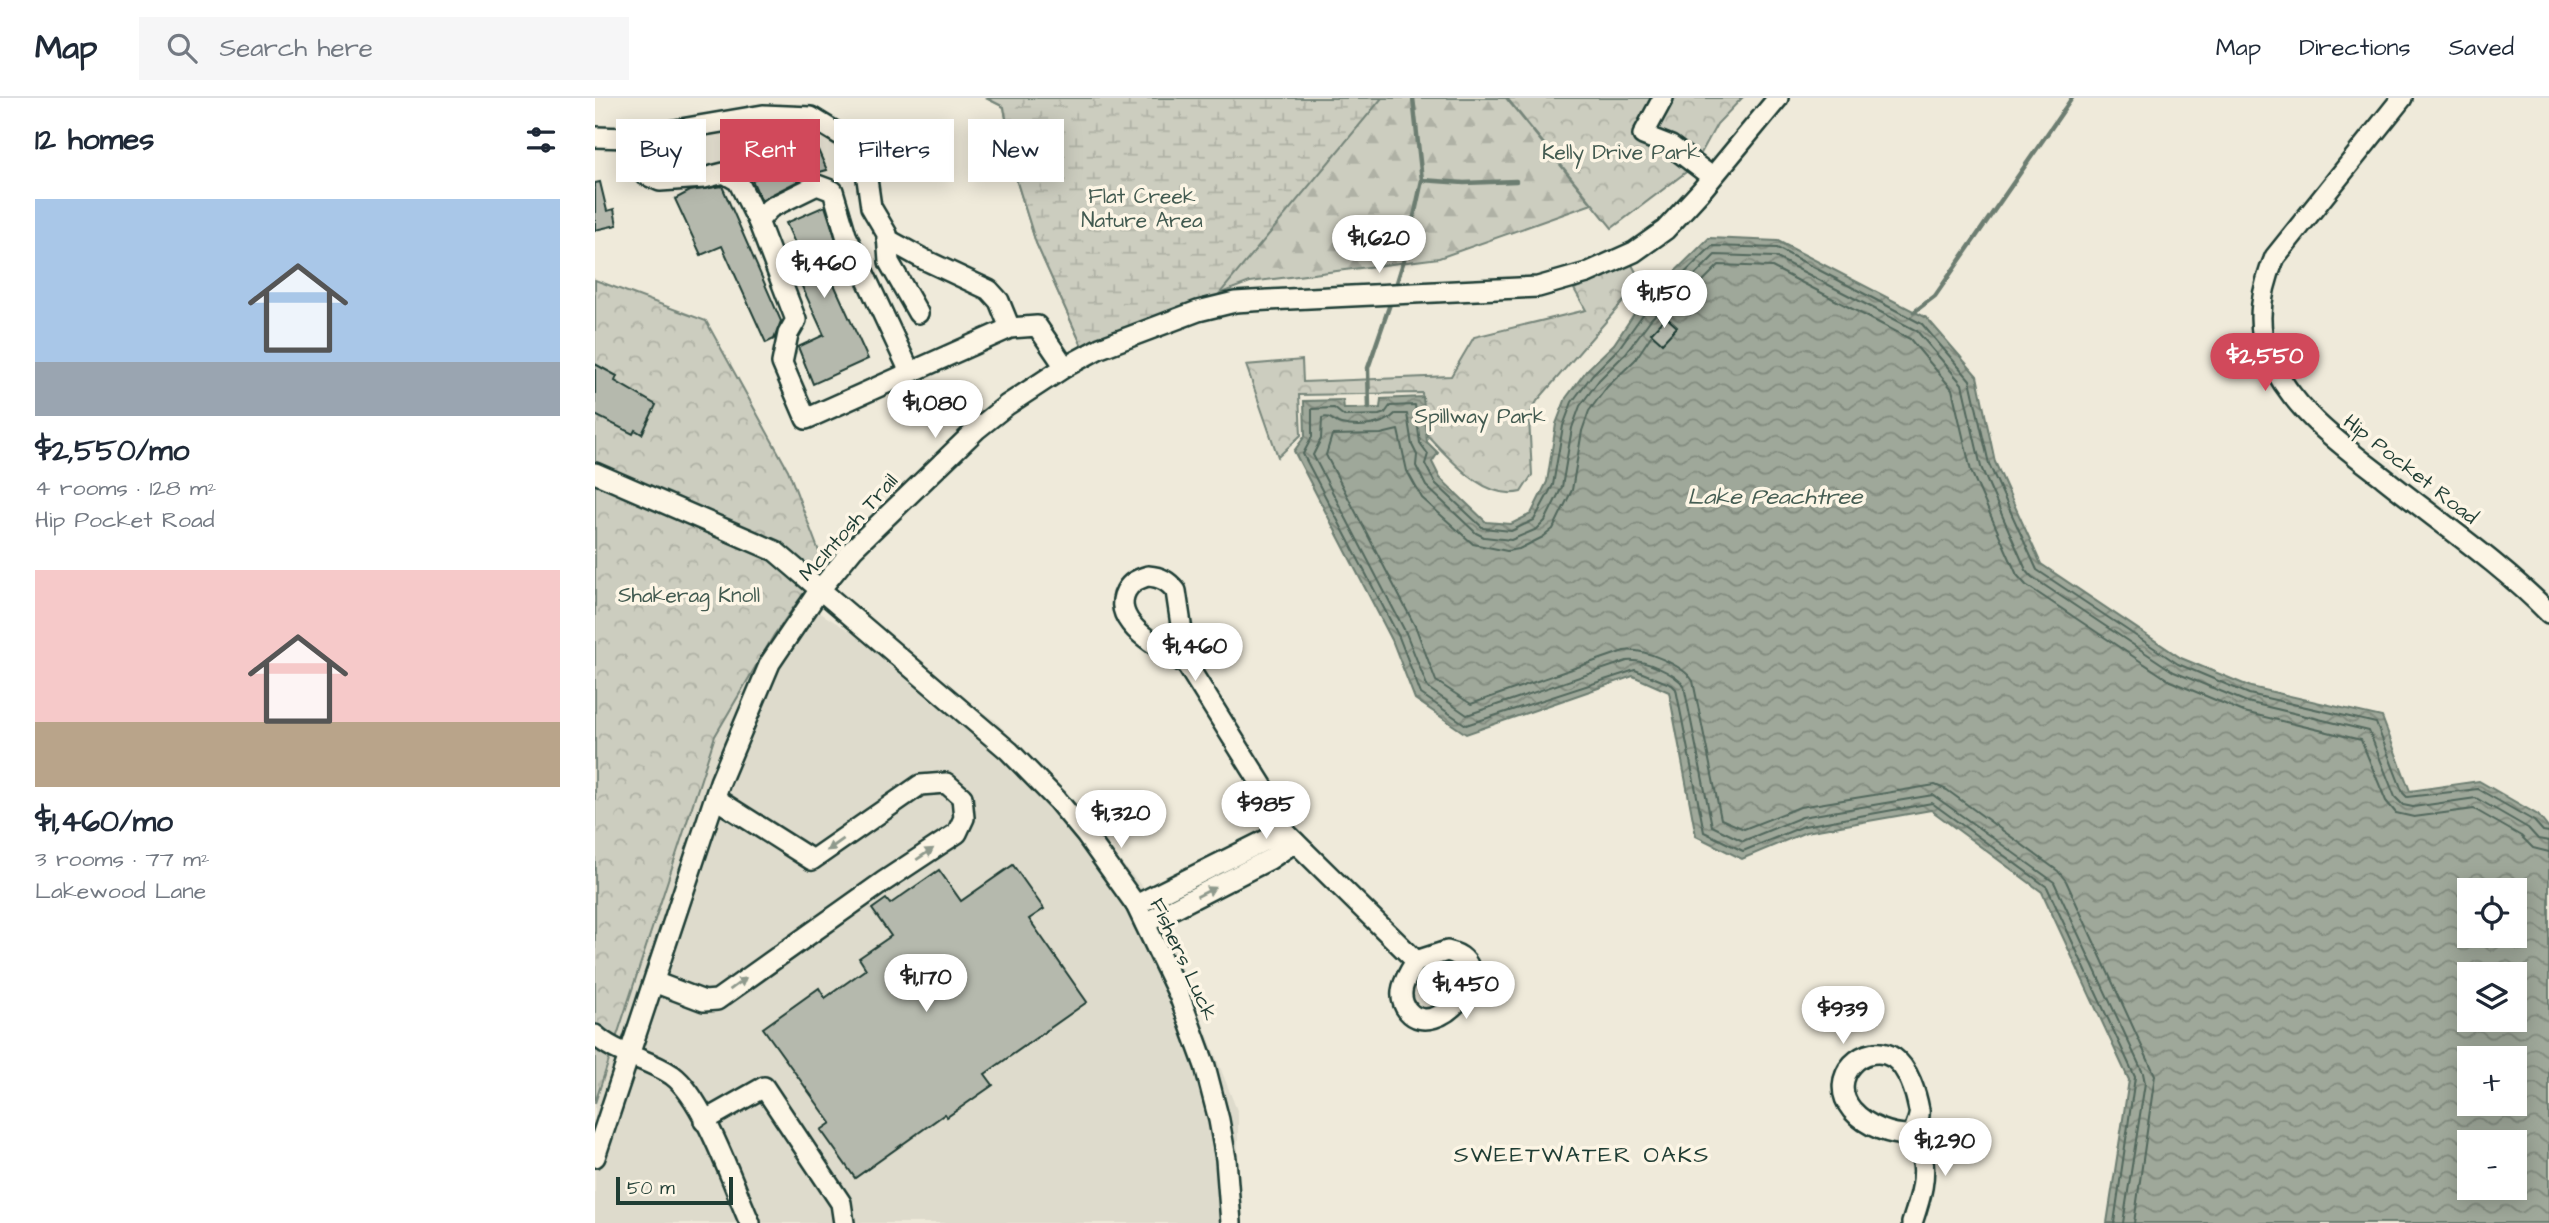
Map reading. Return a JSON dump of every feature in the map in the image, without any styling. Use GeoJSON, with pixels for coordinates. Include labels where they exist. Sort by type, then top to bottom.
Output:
{"type":"FeatureCollection","features":[{"type":"Feature","properties":{"kind":"street"},"geometry":{"type":"LineString","coordinates":[[1663,98],[1643,135],[1671,146],[1712,177]]}},
{"type":"Feature","properties":{"kind":"street","name":"McIntosh Trail"},"geometry":{"type":"LineString","coordinates":[[595,1157],[720,782],[770,663],[821,589],[853,549],[977,429],[1065,368],[1100,348],[1205,309],[1235,302],[1538,287],[1587,274],[1650,242],[1684,209],[1778,98]]}},
{"type":"Feature","properties":{"kind":"street","name":"Hip Pocket Road"},"geometry":{"type":"LineString","coordinates":[[2402,98],[2275,257],[2266,278],[2261,303],[2267,352],[2281,381],[2304,410],[2358,458],[2509,574],[2549,612]]}},
{"type":"Feature","properties":{"kind":"street"},"geometry":{"type":"LineString","coordinates":[[706,125],[764,115],[811,117],[842,136],[866,172],[871,207],[887,239],[889,262],[918,313]]}},
{"type":"Feature","properties":{"kind":"street"},"geometry":{"type":"LineString","coordinates":[[595,137],[616,138]]}},
{"type":"Feature","properties":{"kind":"street"},"geometry":{"type":"LineString","coordinates":[[706,176],[724,173],[738,181],[758,221],[794,309],[796,320],[788,334],[782,363],[806,419],[1010,328],[1037,326],[1065,368]]}},
{"type":"Feature","properties":{"kind":"street"},"geometry":{"type":"LineString","coordinates":[[758,221],[770,208],[817,185],[833,191],[846,235],[910,373]]}},
{"type":"Feature","properties":{"kind":"street"},"geometry":{"type":"LineString","coordinates":[[887,239],[989,290],[999,301],[1010,328]]}},
{"type":"Feature","properties":{"kind":"street","name":"Fishers Luck"},"geometry":{"type":"LineString","coordinates":[[595,473],[775,551],[1017,760],[1057,800],[1086,835],[1136,905],[1179,995],[1205,1066],[1226,1159],[1231,1223]]}},
{"type":"Feature","properties":{"kind":"street"},"geometry":{"type":"LineString","coordinates":[[1187,665],[1177,591],[1169,582],[1159,577],[1137,579],[1123,596],[1122,607],[1133,628],[1187,665],[1270,798],[1289,837],[1416,961]]}},
{"type":"Feature","properties":{"kind":"street"},"geometry":{"type":"LineString","coordinates":[[654,982],[703,1001],[717,1000],[957,833],[964,818],[962,797],[946,783],[920,785],[812,860],[716,799]]}},
{"type":"Feature","properties":{"kind":"street"},"geometry":{"type":"LineString","coordinates":[[1136,905],[1289,837]]}},
{"type":"Feature","properties":{"kind":"street"},"geometry":{"type":"LineString","coordinates":[[1145,923],[1270,859],[1289,837]]}},
{"type":"Feature","properties":{"kind":"street"},"geometry":{"type":"LineString","coordinates":[[595,1035],[609,1048],[672,1075],[689,1094],[750,1223]]}},
{"type":"Feature","properties":{"kind":"street"},"geometry":{"type":"LineString","coordinates":[[1912,1223],[1925,1176],[1914,1135],[1920,1113],[1909,1077],[1894,1058],[1883,1054],[1860,1058],[1850,1066],[1844,1076],[1843,1099],[1856,1115],[1875,1127],[1899,1136],[1914,1135]]}},
{"type":"Feature","properties":{"kind":"street"},"geometry":{"type":"LineString","coordinates":[[704,1121],[764,1087],[841,1203],[844,1223]]}},
{"type":"Feature","properties":{"kind":"shaded area"},"geometry":{"type":"Polygon","coordinates":[[[799,600],[995,720],[1155,901],[1238,1113],[1238,1223],[595,1223],[595,1103],[620,1022],[727,701],[799,600]]]}},
{"type":"Feature","properties":{"kind":"green space"},"geometry":{"type":"Polygon","coordinates":[[[986,98],[1506,98],[1592,204],[1439,258],[1250,282],[1082,346],[1036,243],[1017,182],[1064,182],[1064,119],[1006,119],[1004,107],[986,98]]]}},
{"type":"Feature","properties":{"kind":"green space","name":"Flat Creek Nature Area"},"geometry":{"type":"Polygon","coordinates":[[[986,98],[1382,98],[1216,298],[1082,346],[1036,243],[1017,182],[1064,182],[1064,119],[1006,119],[1004,107],[986,98]]]}},
{"type":"Feature","properties":{"kind":"green space","name":"Kelly Drive Park"},"geometry":{"type":"Polygon","coordinates":[[[1507,98],[1742,98],[1717,124],[1694,166],[1612,228],[1507,98]]]}},
{"type":"Feature","properties":{"kind":"green space","name":"Spillway Park"},"geometry":{"type":"Polygon","coordinates":[[[1631,263],[1641,281],[1537,401],[1529,417],[1532,475],[1521,492],[1507,493],[1480,484],[1445,454],[1425,433],[1422,393],[1299,395],[1301,435],[1278,457],[1246,365],[1302,360],[1303,382],[1451,376],[1474,337],[1586,310],[1574,289],[1631,263]]]}},
{"type":"Feature","properties":{"kind":"green space","name":"Shakerag Knoll"},"geometry":{"type":"Polygon","coordinates":[[[595,280],[706,321],[788,470],[826,570],[799,600],[774,635],[715,736],[595,1103],[595,280]]]}},
{"type":"Feature","properties":{"kind":"water","name":"Lake Peachtree"},"geometry":{"type":"Polygon","coordinates":[[[1709,238],[1778,241],[1927,318],[1977,376],[1995,462],[2041,564],[2181,658],[2251,687],[2382,717],[2410,791],[2479,781],[2538,815],[2549,829],[2549,1223],[2107,1223],[2129,1080],[2042,892],[1931,810],[1806,832],[1742,859],[1696,836],[1669,692],[1633,676],[1466,734],[1415,699],[1392,640],[1294,451],[1305,436],[1304,401],[1343,400],[1344,409],[1380,408],[1381,399],[1423,397],[1427,442],[1438,453],[1432,462],[1440,478],[1486,522],[1511,524],[1531,514],[1547,482],[1556,424],[1566,398],[1587,370],[1614,344],[1638,308],[1709,238]]]}},
{"type":"Feature","properties":{"kind":"building"},"geometry":{"type":"Polygon","coordinates":[[[820,154],[827,170],[820,172],[820,154]]]}},
{"type":"Feature","properties":{"kind":"building"},"geometry":{"type":"Polygon","coordinates":[[[600,182],[607,211],[614,209],[617,225],[595,230],[595,183],[600,182]]]}},
{"type":"Feature","properties":{"kind":"building"},"geometry":{"type":"Polygon","coordinates":[[[753,182],[796,182],[761,200],[753,182]]]}},
{"type":"Feature","properties":{"kind":"building"},"geometry":{"type":"Polygon","coordinates":[[[722,186],[781,321],[774,339],[766,343],[722,246],[701,255],[675,199],[690,191],[722,186]]]}},
{"type":"Feature","properties":{"kind":"building"},"geometry":{"type":"Polygon","coordinates":[[[825,206],[840,252],[823,260],[868,359],[813,384],[798,347],[824,335],[795,271],[805,266],[786,223],[825,206]]]}},
{"type":"Feature","properties":{"kind":"building"},"geometry":{"type":"Polygon","coordinates":[[[1666,317],[1677,327],[1662,343],[1651,333],[1666,317]]]}},
{"type":"Feature","properties":{"kind":"building"},"geometry":{"type":"Polygon","coordinates":[[[595,364],[617,376],[615,381],[656,405],[642,434],[635,430],[633,434],[595,415],[595,364]]]}},
{"type":"Feature","properties":{"kind":"building"},"geometry":{"type":"Polygon","coordinates":[[[1013,865],[1044,909],[1029,919],[1087,1002],[985,1074],[993,1085],[947,1117],[945,1114],[855,1178],[821,1130],[831,1123],[763,1028],[819,988],[825,998],[866,969],[859,958],[891,936],[872,909],[886,899],[890,904],[939,870],[961,901],[1013,865]]]}},
{"type":"Feature","properties":{"kind":"waterway"},"geometry":{"type":"LineString","coordinates":[[1395,289],[1422,180],[1413,98]]}},
{"type":"Feature","properties":{"kind":"waterway"},"geometry":{"type":"LineString","coordinates":[[1914,312],[1935,296],[2072,98]]}},
{"type":"Feature","properties":{"kind":"waterway"},"geometry":{"type":"LineString","coordinates":[[1422,180],[1464,183],[1516,181]]}},
{"type":"Feature","properties":{"kind":"waterway"},"geometry":{"type":"LineString","coordinates":[[1369,408],[1368,368],[1391,301]]}},
{"type":"Feature","properties":{"kind":"district","name":"SWEETWATER OAKS"},"geometry":{"type":"Point","coordinates":[1582,1154]}}]}
